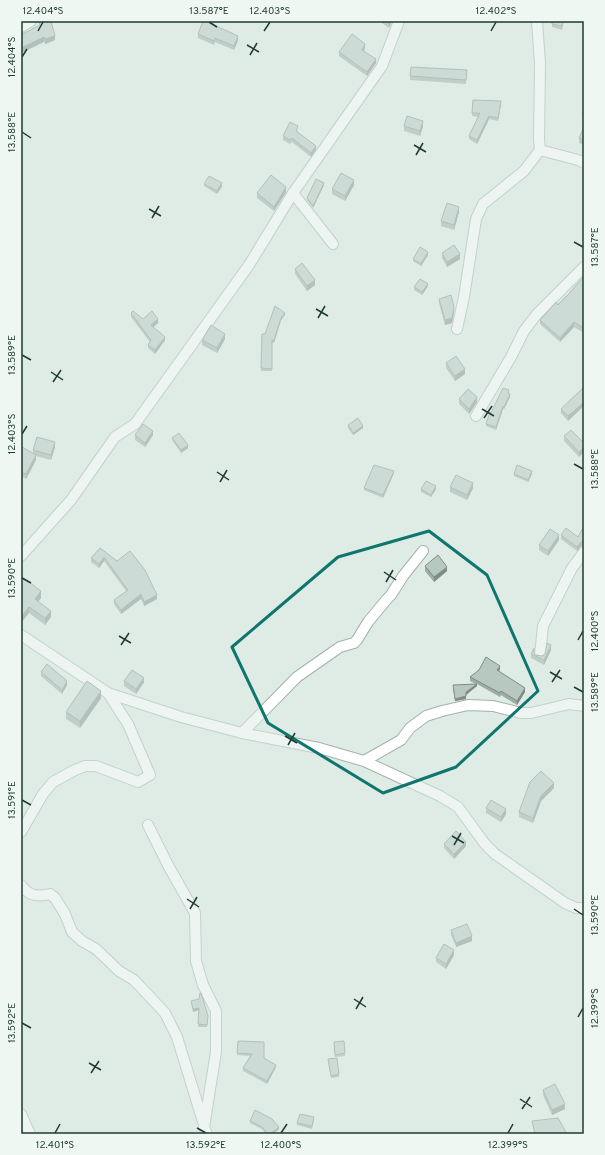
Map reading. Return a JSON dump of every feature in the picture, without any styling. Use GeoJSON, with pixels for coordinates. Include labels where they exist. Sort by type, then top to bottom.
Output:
{"type":"FeatureCollection","features":[{"type":"Feature","properties":{"kind":"street"},"geometry":{"type":"LineString","coordinates":[[21,27],[31,21]]}},
{"type":"Feature","properties":{"kind":"street"},"geometry":{"type":"LineString","coordinates":[[21,556],[70,500],[115,437],[135,424],[249,266],[293,193],[382,66],[399,21]]}},
{"type":"Feature","properties":{"kind":"street"},"geometry":{"type":"LineString","coordinates":[[456,329],[464,297],[476,219],[483,204],[524,171],[540,150],[540,64],[537,21]]}},
{"type":"Feature","properties":{"kind":"street"},"geometry":{"type":"LineString","coordinates":[[540,150],[584,163]]}},
{"type":"Feature","properties":{"kind":"street"},"geometry":{"type":"LineString","coordinates":[[293,193],[333,244]]}},
{"type":"Feature","properties":{"kind":"street"},"geometry":{"type":"LineString","coordinates":[[476,416],[511,357],[524,331],[537,314],[584,267]]}},
{"type":"Feature","properties":{"kind":"street"},"geometry":{"type":"LineString","coordinates":[[242,733],[297,677],[340,647],[354,643],[357,640],[368,622],[391,595],[403,576],[423,551]]}},
{"type":"Feature","properties":{"kind":"street"},"geometry":{"type":"LineString","coordinates":[[540,655],[543,626],[572,568],[584,552]]}},
{"type":"Feature","properties":{"kind":"street"},"geometry":{"type":"LineString","coordinates":[[21,635],[108,693],[242,733],[319,748],[364,761],[440,796],[458,807],[485,844],[495,854],[565,904],[576,908],[584,908]]}},
{"type":"Feature","properties":{"kind":"street"},"geometry":{"type":"LineString","coordinates":[[21,832],[43,794],[53,782],[75,770],[85,766],[96,766],[138,782],[150,775],[128,724],[108,693]]}},
{"type":"Feature","properties":{"kind":"street"},"geometry":{"type":"LineString","coordinates":[[364,761],[401,740],[410,728],[426,716],[442,711],[468,705],[493,706],[520,713],[531,713],[569,704],[584,706]]}},
{"type":"Feature","properties":{"kind":"street"},"geometry":{"type":"LineString","coordinates":[[148,825],[169,867],[195,912],[196,961],[204,985],[216,1011],[216,1052],[206,1130]]}},
{"type":"Feature","properties":{"kind":"street"},"geometry":{"type":"LineString","coordinates":[[21,885],[25,890],[39,896],[50,894],[65,914],[72,932],[96,950],[119,971],[134,980],[152,997],[165,1013],[177,1037],[206,1130]]}},
{"type":"Feature","properties":{"kind":"street"},"geometry":{"type":"LineString","coordinates":[[21,1114],[30,1134]]}},
{"type":"Feature","properties":{"kind":"highlighted area"},"geometry":{"type":"Polygon","coordinates":[[[429,531],[487,575],[538,691],[456,767],[383,793],[268,723],[232,647],[338,557],[429,531]]]}},
{"type":"Feature","properties":{"kind":"building"},"geometry":{"type":"Polygon","coordinates":[[[39,21],[51,21],[55,36],[45,39],[44,37],[21,48],[21,35],[40,25],[39,21]]]}},
{"type":"Feature","properties":{"kind":"building"},"geometry":{"type":"Polygon","coordinates":[[[203,21],[238,36],[234,46],[215,38],[214,41],[198,34],[203,21]]]}},
{"type":"Feature","properties":{"kind":"building"},"geometry":{"type":"Polygon","coordinates":[[[552,21],[563,21],[562,26],[552,24],[552,21]]]}},
{"type":"Feature","properties":{"kind":"building"},"geometry":{"type":"Polygon","coordinates":[[[352,34],[365,44],[362,50],[376,59],[367,72],[339,52],[352,34]]]}},
{"type":"Feature","properties":{"kind":"building"},"geometry":{"type":"Polygon","coordinates":[[[411,67],[467,70],[466,80],[410,76],[411,67]]]}},
{"type":"Feature","properties":{"kind":"building"},"geometry":{"type":"Polygon","coordinates":[[[473,100],[501,101],[498,118],[489,116],[477,140],[469,136],[480,113],[472,113],[473,100]]]}},
{"type":"Feature","properties":{"kind":"building"},"geometry":{"type":"Polygon","coordinates":[[[407,116],[423,121],[420,131],[404,126],[407,116]]]}},
{"type":"Feature","properties":{"kind":"building"},"geometry":{"type":"Polygon","coordinates":[[[290,122],[298,126],[296,131],[316,146],[311,153],[292,138],[290,140],[283,136],[290,122]]]}},
{"type":"Feature","properties":{"kind":"building"},"geometry":{"type":"Polygon","coordinates":[[[584,127],[584,140],[579,138],[584,127]]]}},
{"type":"Feature","properties":{"kind":"building"},"geometry":{"type":"Polygon","coordinates":[[[341,173],[354,180],[345,196],[332,189],[341,173]]]}},
{"type":"Feature","properties":{"kind":"building"},"geometry":{"type":"Polygon","coordinates":[[[271,175],[286,187],[274,207],[257,193],[271,175]]]}},
{"type":"Feature","properties":{"kind":"building"},"geometry":{"type":"Polygon","coordinates":[[[209,176],[222,183],[217,191],[204,184],[209,176]]]}},
{"type":"Feature","properties":{"kind":"building"},"geometry":{"type":"Polygon","coordinates":[[[316,179],[324,183],[313,206],[307,198],[316,179]]]}},
{"type":"Feature","properties":{"kind":"building"},"geometry":{"type":"Polygon","coordinates":[[[447,203],[459,207],[454,225],[441,221],[447,203]]]}},
{"type":"Feature","properties":{"kind":"building"},"geometry":{"type":"Polygon","coordinates":[[[454,245],[460,254],[447,262],[442,253],[454,245]]]}},
{"type":"Feature","properties":{"kind":"building"},"geometry":{"type":"Polygon","coordinates":[[[420,247],[428,252],[421,264],[413,259],[420,247]]]}},
{"type":"Feature","properties":{"kind":"building"},"geometry":{"type":"Polygon","coordinates":[[[302,263],[315,280],[307,286],[295,269],[302,263]]]}},
{"type":"Feature","properties":{"kind":"building"},"geometry":{"type":"Polygon","coordinates":[[[584,276],[584,328],[574,322],[560,338],[540,320],[556,302],[558,305],[567,296],[584,276]]]}},
{"type":"Feature","properties":{"kind":"building"},"geometry":{"type":"Polygon","coordinates":[[[420,279],[428,284],[422,292],[414,287],[420,279]]]}},
{"type":"Feature","properties":{"kind":"building"},"geometry":{"type":"Polygon","coordinates":[[[451,295],[454,307],[452,318],[445,320],[439,299],[451,295]]]}},
{"type":"Feature","properties":{"kind":"building"},"geometry":{"type":"Polygon","coordinates":[[[275,306],[285,313],[281,318],[274,340],[272,340],[272,369],[261,368],[262,334],[265,334],[275,306]]]}},
{"type":"Feature","properties":{"kind":"building"},"geometry":{"type":"Polygon","coordinates":[[[133,311],[143,319],[152,311],[158,319],[151,325],[165,337],[155,350],[148,345],[151,340],[131,313],[133,311]]]}},
{"type":"Feature","properties":{"kind":"building"},"geometry":{"type":"Polygon","coordinates":[[[211,325],[225,334],[217,348],[202,340],[211,325]]]}},
{"type":"Feature","properties":{"kind":"building"},"geometry":{"type":"Polygon","coordinates":[[[456,356],[465,369],[455,376],[446,363],[456,356]]]}},
{"type":"Feature","properties":{"kind":"building"},"geometry":{"type":"Polygon","coordinates":[[[584,387],[584,402],[568,416],[561,409],[584,387]]]}},
{"type":"Feature","properties":{"kind":"building"},"geometry":{"type":"Polygon","coordinates":[[[503,388],[509,390],[508,393],[510,394],[504,407],[503,406],[496,427],[486,424],[490,412],[491,413],[503,388]]]}},
{"type":"Feature","properties":{"kind":"building"},"geometry":{"type":"Polygon","coordinates":[[[468,389],[477,397],[469,409],[459,399],[468,389]]]}},
{"type":"Feature","properties":{"kind":"building"},"geometry":{"type":"Polygon","coordinates":[[[358,418],[363,426],[353,433],[348,425],[358,418]]]}},
{"type":"Feature","properties":{"kind":"building"},"geometry":{"type":"Polygon","coordinates":[[[143,424],[153,431],[145,443],[135,435],[143,424]]]}},
{"type":"Feature","properties":{"kind":"building"},"geometry":{"type":"Polygon","coordinates":[[[571,430],[584,443],[584,447],[579,452],[564,436],[571,430]]]}},
{"type":"Feature","properties":{"kind":"building"},"geometry":{"type":"Polygon","coordinates":[[[179,433],[188,445],[181,450],[172,438],[179,433]]]}},
{"type":"Feature","properties":{"kind":"building"},"geometry":{"type":"Polygon","coordinates":[[[37,437],[55,442],[51,455],[33,450],[37,437]]]}},
{"type":"Feature","properties":{"kind":"building"},"geometry":{"type":"Polygon","coordinates":[[[22,447],[36,455],[26,474],[21,472],[22,447]]]}},
{"type":"Feature","properties":{"kind":"building"},"geometry":{"type":"Polygon","coordinates":[[[374,465],[394,471],[383,495],[364,488],[374,465]]]}},
{"type":"Feature","properties":{"kind":"building"},"geometry":{"type":"Polygon","coordinates":[[[517,465],[532,471],[528,480],[514,474],[517,465]]]}},
{"type":"Feature","properties":{"kind":"building"},"geometry":{"type":"Polygon","coordinates":[[[456,475],[473,483],[467,495],[450,487],[456,475]]]}},
{"type":"Feature","properties":{"kind":"building"},"geometry":{"type":"Polygon","coordinates":[[[426,481],[436,486],[431,495],[421,489],[426,481]]]}},
{"type":"Feature","properties":{"kind":"building"},"geometry":{"type":"Polygon","coordinates":[[[584,526],[584,542],[581,542],[577,547],[561,535],[566,528],[578,537],[584,526]]]}},
{"type":"Feature","properties":{"kind":"building"},"geometry":{"type":"Polygon","coordinates":[[[550,529],[559,535],[548,551],[539,545],[550,529]]]}},
{"type":"Feature","properties":{"kind":"building"},"geometry":{"type":"Polygon","coordinates":[[[100,548],[117,561],[130,551],[145,570],[157,595],[144,602],[141,594],[121,610],[114,600],[128,590],[104,557],[99,564],[91,558],[100,548]]]}},
{"type":"Feature","properties":{"kind":"building"},"geometry":{"type":"Polygon","coordinates":[[[438,555],[447,567],[434,577],[425,566],[438,555]]]}},
{"type":"Feature","properties":{"kind":"building"},"geometry":{"type":"Polygon","coordinates":[[[21,576],[41,591],[35,599],[51,611],[45,618],[29,607],[21,617],[21,576]]]}},
{"type":"Feature","properties":{"kind":"building"},"geometry":{"type":"Polygon","coordinates":[[[547,643],[551,645],[544,660],[531,654],[534,648],[534,653],[536,655],[542,656],[545,654],[547,643]]]}},
{"type":"Feature","properties":{"kind":"building"},"geometry":{"type":"Polygon","coordinates":[[[486,657],[500,666],[497,670],[525,688],[517,701],[501,691],[500,693],[470,677],[479,670],[486,657]]]}},
{"type":"Feature","properties":{"kind":"building"},"geometry":{"type":"Polygon","coordinates":[[[47,664],[67,681],[62,690],[41,672],[47,664]]]}},
{"type":"Feature","properties":{"kind":"building"},"geometry":{"type":"Polygon","coordinates":[[[132,670],[144,678],[136,689],[124,681],[132,670]]]}},
{"type":"Feature","properties":{"kind":"building"},"geometry":{"type":"Polygon","coordinates":[[[87,681],[101,691],[80,721],[66,712],[87,681]]]}},
{"type":"Feature","properties":{"kind":"building"},"geometry":{"type":"Polygon","coordinates":[[[477,684],[466,692],[466,696],[455,699],[453,685],[477,684]]]}},
{"type":"Feature","properties":{"kind":"building"},"geometry":{"type":"Polygon","coordinates":[[[541,771],[554,783],[541,796],[533,818],[519,812],[530,782],[541,771]]]}},
{"type":"Feature","properties":{"kind":"building"},"geometry":{"type":"Polygon","coordinates":[[[491,800],[506,809],[501,817],[486,808],[491,800]]]}},
{"type":"Feature","properties":{"kind":"building"},"geometry":{"type":"Polygon","coordinates":[[[456,831],[466,842],[454,854],[444,844],[456,831]]]}},
{"type":"Feature","properties":{"kind":"building"},"geometry":{"type":"Polygon","coordinates":[[[467,924],[472,936],[456,943],[451,930],[467,924]]]}},
{"type":"Feature","properties":{"kind":"building"},"geometry":{"type":"Polygon","coordinates":[[[444,944],[454,950],[446,964],[436,958],[444,944]]]}},
{"type":"Feature","properties":{"kind":"building"},"geometry":{"type":"Polygon","coordinates":[[[200,993],[208,1016],[207,1025],[198,1024],[199,1008],[193,1009],[191,1001],[199,999],[200,993]]]}},
{"type":"Feature","properties":{"kind":"building"},"geometry":{"type":"Polygon","coordinates":[[[238,1041],[264,1042],[264,1058],[276,1065],[267,1081],[243,1068],[252,1054],[237,1053],[238,1041]]]}},
{"type":"Feature","properties":{"kind":"building"},"geometry":{"type":"Polygon","coordinates":[[[344,1041],[345,1053],[335,1055],[334,1042],[344,1041]]]}},
{"type":"Feature","properties":{"kind":"building"},"geometry":{"type":"Polygon","coordinates":[[[337,1058],[339,1074],[331,1076],[328,1059],[337,1058]]]}},
{"type":"Feature","properties":{"kind":"building"},"geometry":{"type":"Polygon","coordinates":[[[555,1084],[565,1104],[552,1110],[543,1090],[555,1084]]]}},
{"type":"Feature","properties":{"kind":"building"},"geometry":{"type":"Polygon","coordinates":[[[255,1110],[272,1119],[279,1127],[268,1134],[262,1127],[250,1121],[255,1110]]]}},
{"type":"Feature","properties":{"kind":"building"},"geometry":{"type":"Polygon","coordinates":[[[300,1114],[314,1117],[312,1126],[297,1123],[300,1114]]]}},
{"type":"Feature","properties":{"kind":"building"},"geometry":{"type":"Polygon","coordinates":[[[558,1118],[567,1134],[535,1134],[532,1121],[558,1118]]]}}]}
